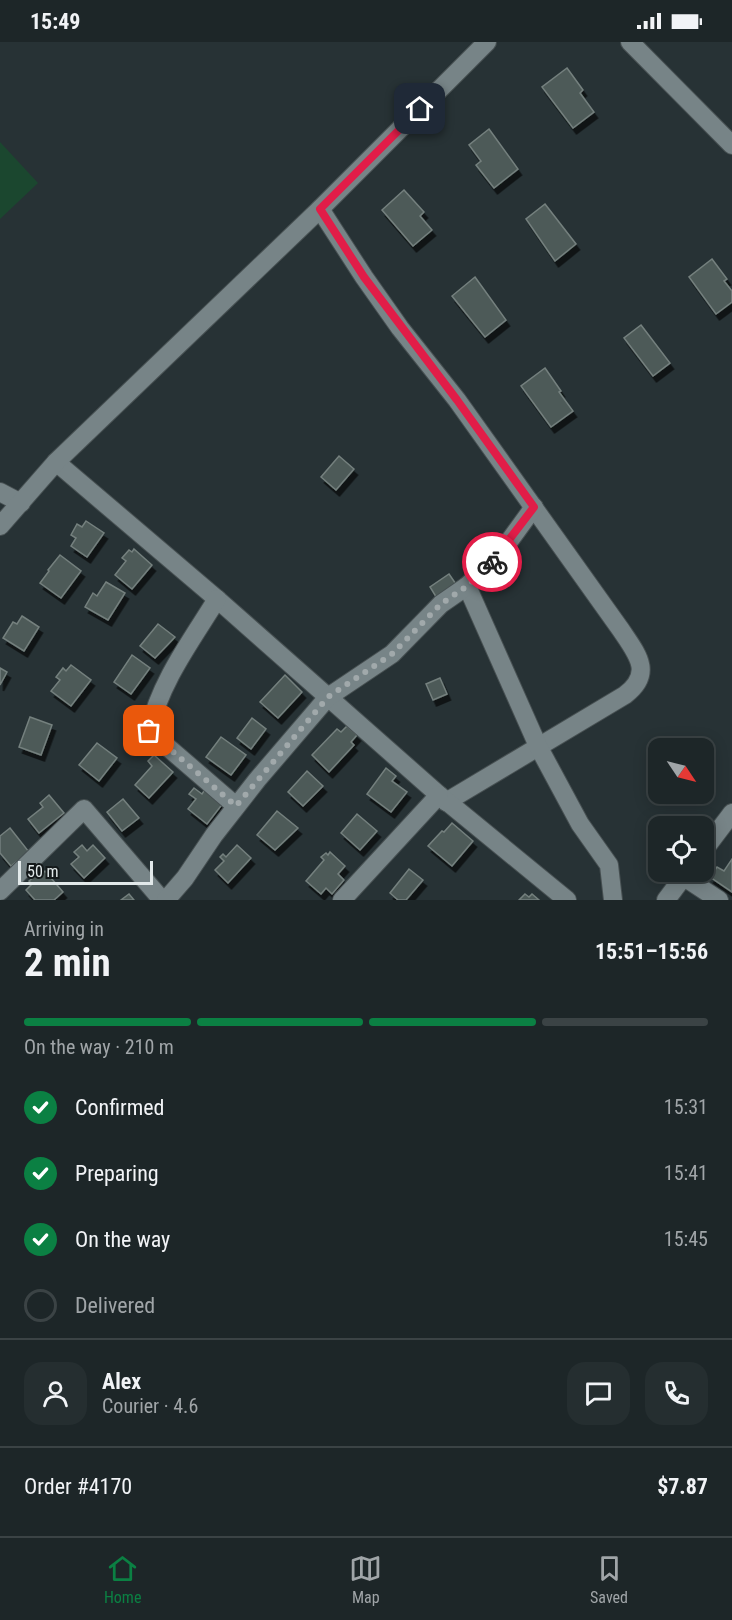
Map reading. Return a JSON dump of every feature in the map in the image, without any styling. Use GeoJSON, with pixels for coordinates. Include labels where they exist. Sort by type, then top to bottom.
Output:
{"type":"FeatureCollection","features":[{"type":"Feature","properties":{"kind":"street"},"geometry":{"type":"LineString","coordinates":[[0,526],[56,462],[320,209],[487,42]]}},
{"type":"Feature","properties":{"kind":"street"},"geometry":{"type":"LineString","coordinates":[[630,42],[732,145]]}},
{"type":"Feature","properties":{"kind":"street"},"geometry":{"type":"LineString","coordinates":[[320,209],[370,286],[457,400],[639,656],[641,667],[640,678],[634,688],[625,695],[442,798],[342,900]]}},
{"type":"Feature","properties":{"kind":"street"},"geometry":{"type":"LineString","coordinates":[[56,462],[217,599],[442,798],[567,900]]}},
{"type":"Feature","properties":{"kind":"street"},"geometry":{"type":"LineString","coordinates":[[0,492],[21,503]]}},
{"type":"Feature","properties":{"kind":"street"},"geometry":{"type":"LineString","coordinates":[[0,891],[84,809],[164,900],[195,864],[209,841],[236,806],[328,697],[392,654],[441,604],[467,586],[502,551],[534,507]]}},
{"type":"Feature","properties":{"kind":"street"},"geometry":{"type":"LineString","coordinates":[[467,586],[538,746],[580,824],[606,859],[613,900]]}},
{"type":"Feature","properties":{"kind":"street"},"geometry":{"type":"LineString","coordinates":[[217,599],[161,691],[154,708],[149,731],[236,806]]}},
{"type":"Feature","properties":{"kind":"street"},"geometry":{"type":"LineString","coordinates":[[714,837],[732,813]]}},
{"type":"Feature","properties":{"kind":"street"},"geometry":{"type":"LineString","coordinates":[[666,900],[680,882]]}},
{"type":"Feature","properties":{"kind":"street"},"geometry":{"type":"LineString","coordinates":[[696,882],[719,900]]}},
{"type":"Feature","properties":{"kind":"green space"},"geometry":{"type":"Polygon","coordinates":[[[0,142],[38,183],[0,219],[0,142]]]}},
{"type":"Feature","properties":{"kind":"building"},"geometry":{"type":"Polygon","coordinates":[[[567,68],[583,90],[580,93],[594,112],[573,128],[542,87],[567,68]]]}},
{"type":"Feature","properties":{"kind":"building"},"geometry":{"type":"Polygon","coordinates":[[[489,129],[518,169],[494,188],[476,165],[481,161],[469,145],[489,129]]]}},
{"type":"Feature","properties":{"kind":"building"},"geometry":{"type":"Polygon","coordinates":[[[404,190],[424,212],[420,216],[432,230],[413,246],[382,210],[404,190]]]}},
{"type":"Feature","properties":{"kind":"building"},"geometry":{"type":"Polygon","coordinates":[[[545,204],[576,244],[555,261],[526,219],[545,204]]]}},
{"type":"Feature","properties":{"kind":"building"},"geometry":{"type":"Polygon","coordinates":[[[712,259],[727,279],[724,281],[732,291],[732,302],[716,314],[689,277],[712,259]]]}},
{"type":"Feature","properties":{"kind":"building"},"geometry":{"type":"Polygon","coordinates":[[[475,277],[506,320],[485,337],[452,296],[475,277]]]}},
{"type":"Feature","properties":{"kind":"building"},"geometry":{"type":"Polygon","coordinates":[[[641,325],[670,363],[653,376],[624,338],[641,325]]]}},
{"type":"Feature","properties":{"kind":"building"},"geometry":{"type":"Polygon","coordinates":[[[545,368],[573,411],[551,427],[521,386],[545,368]]]}},
{"type":"Feature","properties":{"kind":"building"},"geometry":{"type":"Polygon","coordinates":[[[339,456],[354,469],[336,490],[321,477],[339,456]]]}},
{"type":"Feature","properties":{"kind":"building"},"geometry":{"type":"Polygon","coordinates":[[[86,521],[104,533],[87,557],[71,546],[76,538],[71,535],[77,524],[82,527],[86,521]]]}},
{"type":"Feature","properties":{"kind":"building"},"geometry":{"type":"Polygon","coordinates":[[[134,549],[152,565],[132,589],[115,575],[126,561],[122,558],[129,550],[132,552],[134,549]]]}},
{"type":"Feature","properties":{"kind":"building"},"geometry":{"type":"Polygon","coordinates":[[[60,555],[81,571],[61,598],[40,583],[60,555]]]}},
{"type":"Feature","properties":{"kind":"building"},"geometry":{"type":"Polygon","coordinates":[[[449,574],[458,587],[438,600],[430,587],[449,574]]]}},
{"type":"Feature","properties":{"kind":"building"},"geometry":{"type":"Polygon","coordinates":[[[106,582],[125,593],[108,620],[85,607],[93,593],[97,596],[106,582]]]}},
{"type":"Feature","properties":{"kind":"building"},"geometry":{"type":"Polygon","coordinates":[[[22,616],[39,627],[24,651],[3,638],[13,622],[17,624],[22,616]]]}},
{"type":"Feature","properties":{"kind":"building"},"geometry":{"type":"Polygon","coordinates":[[[158,624],[175,637],[155,658],[140,646],[158,624]]]}},
{"type":"Feature","properties":{"kind":"building"},"geometry":{"type":"Polygon","coordinates":[[[132,655],[150,668],[131,694],[114,682],[132,655]]]}},
{"type":"Feature","properties":{"kind":"building"},"geometry":{"type":"Polygon","coordinates":[[[71,665],[91,680],[71,706],[51,691],[60,680],[56,677],[63,668],[66,671],[71,665]]]}},
{"type":"Feature","properties":{"kind":"building"},"geometry":{"type":"Polygon","coordinates":[[[0,668],[7,672],[0,685],[0,668]]]}},
{"type":"Feature","properties":{"kind":"building"},"geometry":{"type":"Polygon","coordinates":[[[285,675],[302,692],[278,718],[260,702],[285,675]]]}},
{"type":"Feature","properties":{"kind":"building"},"geometry":{"type":"Polygon","coordinates":[[[440,678],[447,694],[433,700],[426,684],[440,678]]]}},
{"type":"Feature","properties":{"kind":"building"},"geometry":{"type":"Polygon","coordinates":[[[30,717],[52,725],[41,755],[19,747],[30,717]]]}},
{"type":"Feature","properties":{"kind":"building"},"geometry":{"type":"Polygon","coordinates":[[[252,718],[266,729],[251,749],[237,738],[252,718]]]}},
{"type":"Feature","properties":{"kind":"building"},"geometry":{"type":"Polygon","coordinates":[[[347,726],[357,735],[351,742],[354,745],[329,772],[312,755],[337,729],[341,732],[347,726]]]}},
{"type":"Feature","properties":{"kind":"building"},"geometry":{"type":"Polygon","coordinates":[[[221,737],[246,755],[231,775],[206,757],[221,737]]]}},
{"type":"Feature","properties":{"kind":"building"},"geometry":{"type":"Polygon","coordinates":[[[97,743],[117,758],[99,781],[79,765],[97,743]]]}},
{"type":"Feature","properties":{"kind":"building"},"geometry":{"type":"Polygon","coordinates":[[[154,755],[173,772],[149,798],[135,785],[152,766],[148,761],[154,755]]]}},
{"type":"Feature","properties":{"kind":"building"},"geometry":{"type":"Polygon","coordinates":[[[386,768],[396,776],[392,781],[407,792],[391,812],[367,794],[386,768]]]}},
{"type":"Feature","properties":{"kind":"building"},"geometry":{"type":"Polygon","coordinates":[[[307,771],[323,786],[303,806],[288,792],[307,771]]]}},
{"type":"Feature","properties":{"kind":"building"},"geometry":{"type":"Polygon","coordinates":[[[194,788],[202,794],[206,788],[224,802],[207,824],[188,809],[196,799],[189,794],[194,788]]]}},
{"type":"Feature","properties":{"kind":"building"},"geometry":{"type":"Polygon","coordinates":[[[49,795],[64,813],[39,833],[28,819],[43,807],[40,803],[49,795]]]}},
{"type":"Feature","properties":{"kind":"building"},"geometry":{"type":"Polygon","coordinates":[[[123,799],[139,818],[122,831],[107,812],[123,799]]]}},
{"type":"Feature","properties":{"kind":"building"},"geometry":{"type":"Polygon","coordinates":[[[277,811],[298,828],[275,850],[257,835],[277,811]]]}},
{"type":"Feature","properties":{"kind":"building"},"geometry":{"type":"Polygon","coordinates":[[[357,814],[377,831],[360,850],[341,833],[357,814]]]}},
{"type":"Feature","properties":{"kind":"building"},"geometry":{"type":"Polygon","coordinates":[[[452,823],[473,841],[452,866],[428,846],[452,823]]]}},
{"type":"Feature","properties":{"kind":"building"},"geometry":{"type":"Polygon","coordinates":[[[10,828],[29,852],[11,866],[0,853],[0,836],[10,828]]]}},
{"type":"Feature","properties":{"kind":"building"},"geometry":{"type":"Polygon","coordinates":[[[82,845],[87,851],[93,845],[105,858],[84,878],[71,864],[79,857],[74,852],[82,845]]]}},
{"type":"Feature","properties":{"kind":"building"},"geometry":{"type":"Polygon","coordinates":[[[237,845],[251,858],[228,883],[215,870],[224,861],[220,857],[223,854],[226,857],[237,845]]]}},
{"type":"Feature","properties":{"kind":"building"},"geometry":{"type":"Polygon","coordinates":[[[330,852],[345,866],[338,874],[344,880],[332,894],[326,888],[321,894],[306,881],[324,860],[321,857],[330,852]]]}},
{"type":"Feature","properties":{"kind":"building"},"geometry":{"type":"Polygon","coordinates":[[[732,859],[732,892],[714,880],[714,871],[717,867],[724,871],[732,859]]]}},
{"type":"Feature","properties":{"kind":"building"},"geometry":{"type":"Polygon","coordinates":[[[409,869],[423,880],[406,900],[398,900],[390,893],[409,869]]]}},
{"type":"Feature","properties":{"kind":"building"},"geometry":{"type":"Polygon","coordinates":[[[45,871],[63,892],[54,900],[35,900],[26,890],[32,884],[29,881],[45,871]]]}},
{"type":"Feature","properties":{"kind":"building"},"geometry":{"type":"Polygon","coordinates":[[[129,894],[134,900],[121,900],[129,894]]]}},
{"type":"Feature","properties":{"kind":"building"},"geometry":{"type":"Polygon","coordinates":[[[525,894],[529,897],[532,894],[539,900],[519,900],[525,894]]]}},
{"type":"Feature","properties":{"kind":"way so far"},"geometry":{"type":"LineString","coordinates":[[149,731],[236,806],[328,697],[392,654],[428,615],[467,586],[492,562]]}},
{"type":"Feature","properties":{"kind":"route"},"geometry":{"type":"LineString","coordinates":[[420,109],[320,209],[400,328],[457,400],[534,507],[492,562]]}}]}
